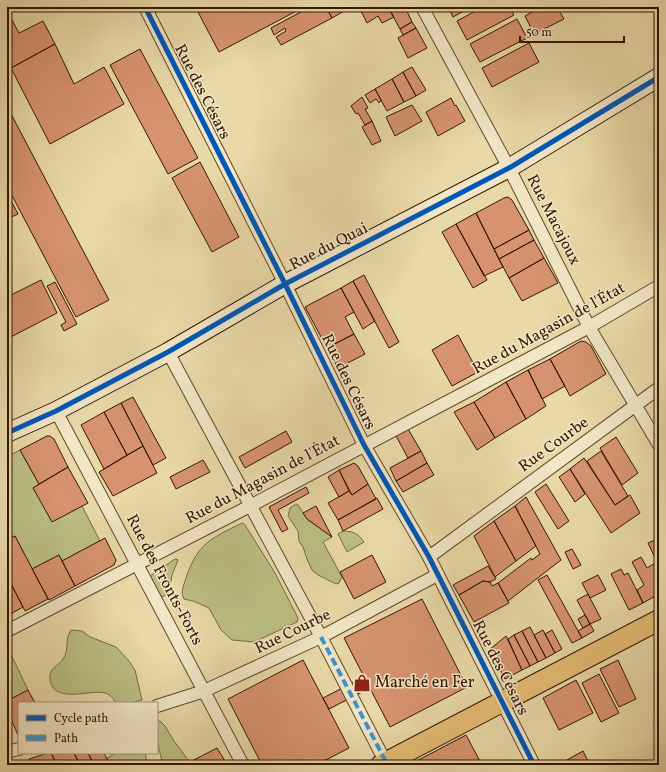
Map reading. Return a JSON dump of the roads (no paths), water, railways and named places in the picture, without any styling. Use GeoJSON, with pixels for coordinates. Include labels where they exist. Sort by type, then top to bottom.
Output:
{"type":"FeatureCollection","features":[{"type":"Feature","properties":{"kind":"main road"},"geometry":{"type":"LineString","coordinates":[[384,764],[659,620]]}},
{"type":"Feature","properties":{"kind":"street","name":"Rue des Césars"},"geometry":{"type":"LineString","coordinates":[[145,7],[285,284],[364,445],[429,557],[534,765]]}},
{"type":"Feature","properties":{"kind":"street","name":"Rue Macajoux"},"geometry":{"type":"LineString","coordinates":[[422,7],[509,168],[589,327],[659,445]]}},
{"type":"Feature","properties":{"kind":"street","name":"Rue du Quai"},"geometry":{"type":"LineString","coordinates":[[7,433],[56,411],[168,352],[285,284],[509,168],[659,77]]}},
{"type":"Feature","properties":{"kind":"street","name":"Rue du Magasin de l'État"},"geometry":{"type":"LineString","coordinates":[[7,631],[250,506],[589,327],[659,286]]}},
{"type":"Feature","properties":{"kind":"street"},"geometry":{"type":"LineString","coordinates":[[168,352],[321,637],[384,764]]}},
{"type":"Feature","properties":{"kind":"street","name":"Rue Courbe"},"geometry":{"type":"LineString","coordinates":[[429,557],[659,388]]}},
{"type":"Feature","properties":{"kind":"street","name":"Rue des Fronts-Forts"},"geometry":{"type":"LineString","coordinates":[[56,411],[243,765]]}},
{"type":"Feature","properties":{"kind":"street","name":"Rue Courbe"},"geometry":{"type":"LineString","coordinates":[[158,706],[204,691],[321,637],[438,575]]}},
{"type":"Feature","properties":{"kind":"street"},"geometry":{"type":"LineString","coordinates":[[7,752],[18,749]]}},
{"type":"Feature","properties":{"kind":"place","name":"Marché en Fer"},"geometry":{"type":"Point","coordinates":[362,683]}}]}
